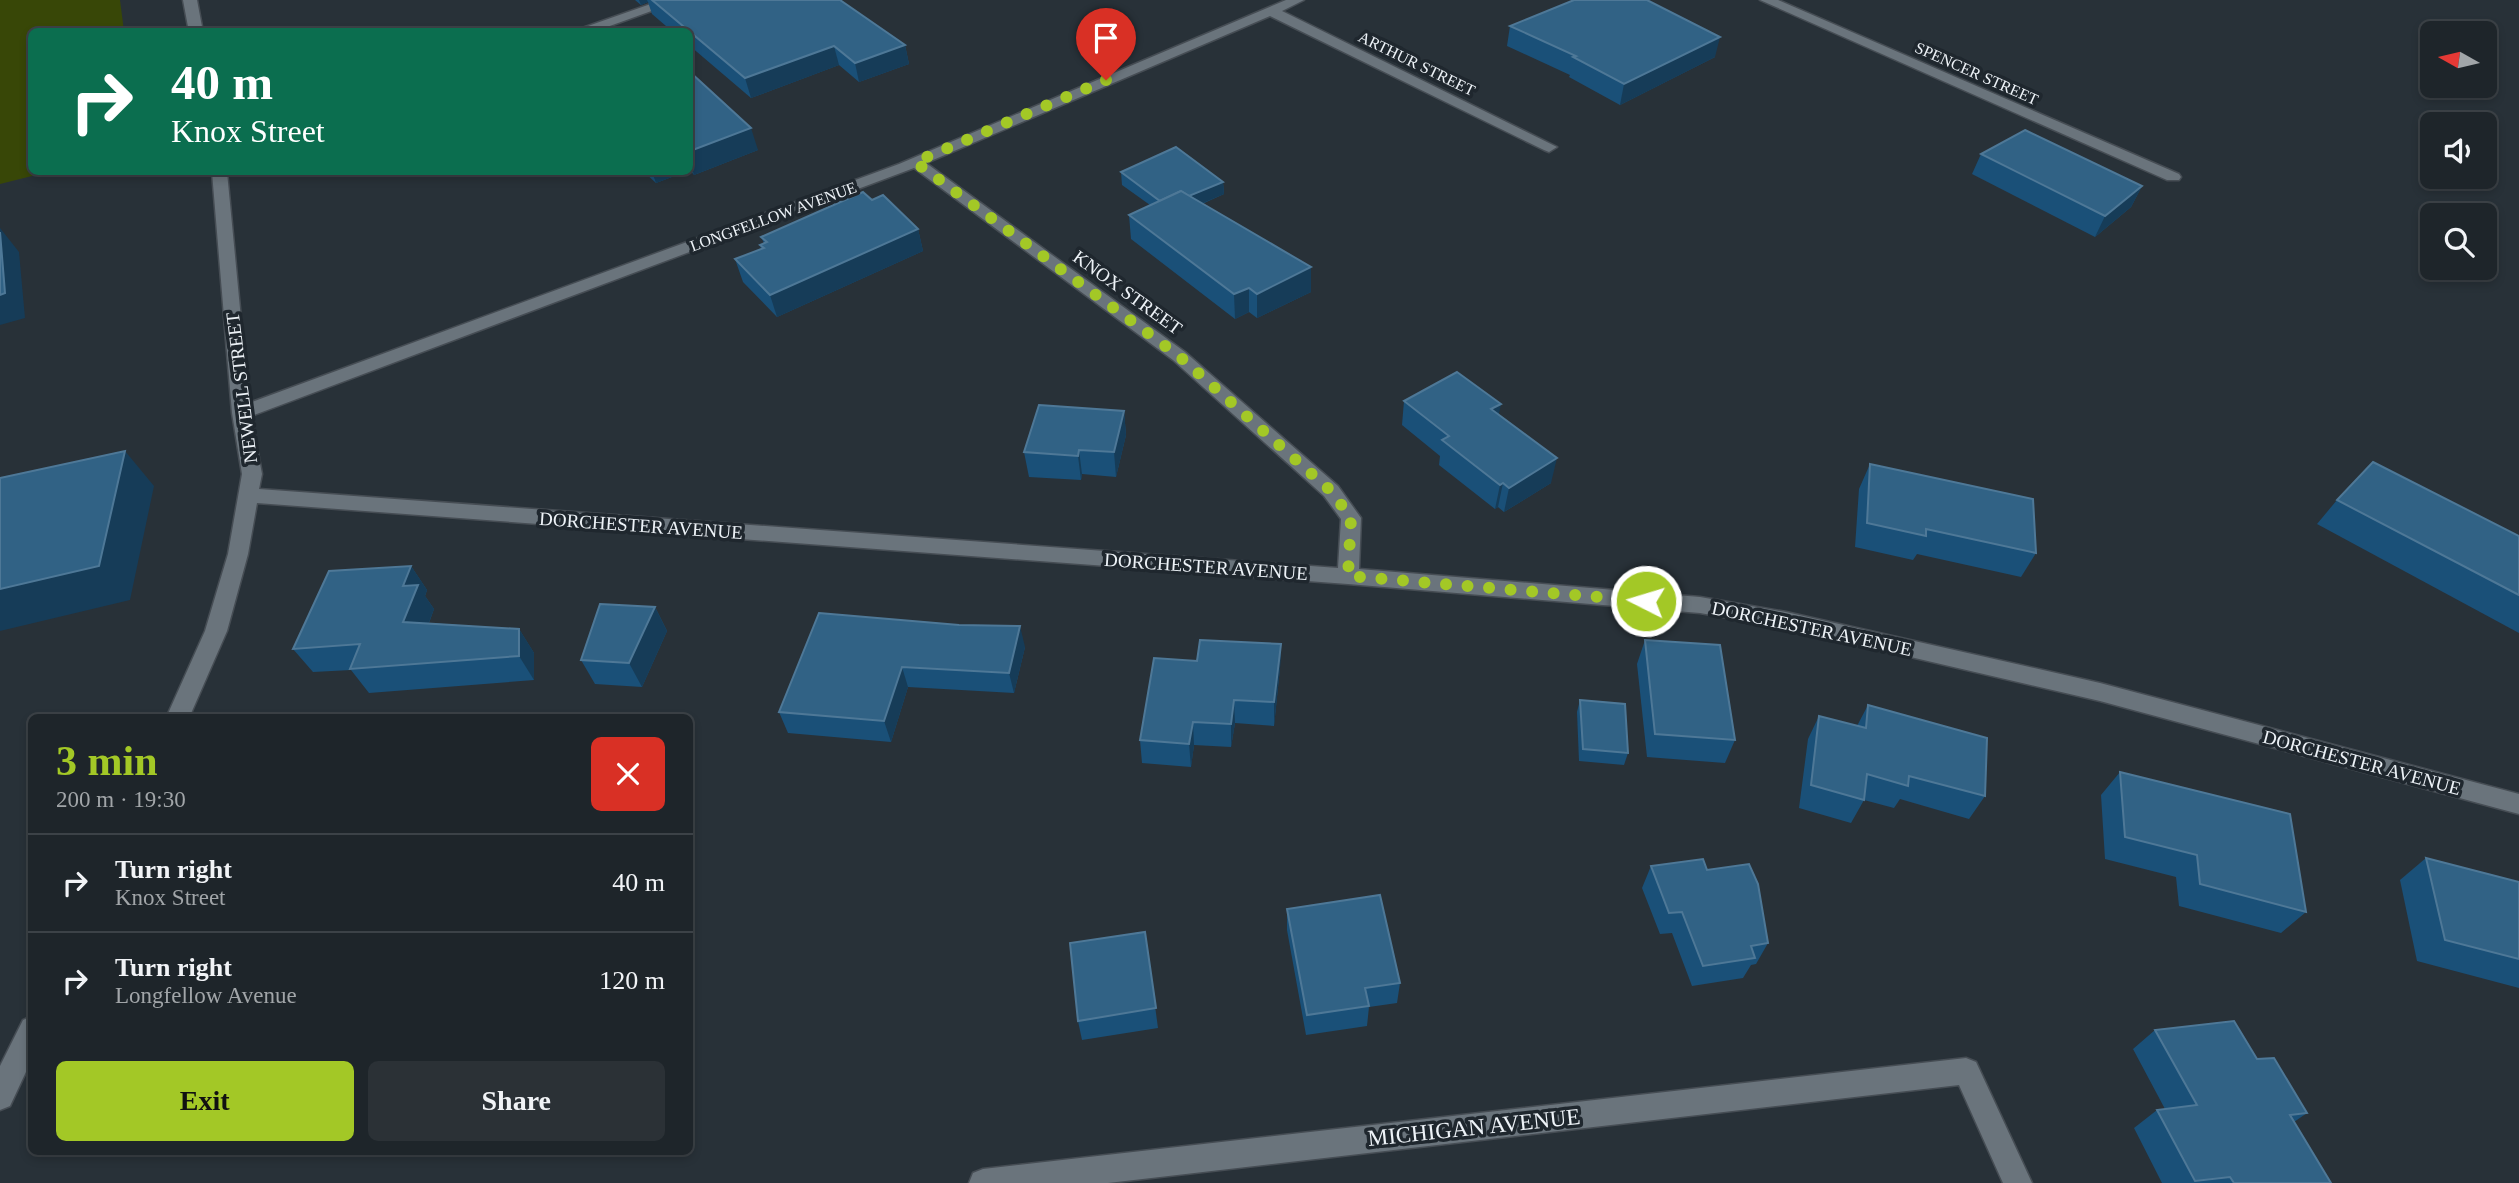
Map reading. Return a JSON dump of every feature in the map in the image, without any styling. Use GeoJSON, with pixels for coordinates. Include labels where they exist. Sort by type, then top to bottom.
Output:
{"type":"FeatureCollection","features":[{"type":"Feature","properties":{"kind":"street"},"geometry":{"type":"LineString","coordinates":[[190,0],[195,28]]}},
{"type":"Feature","properties":{"kind":"street"},"geometry":{"type":"LineString","coordinates":[[590,28],[675,0]]}},
{"type":"Feature","properties":{"kind":"street","name":"LONGFELLOW AVENUE"},"geometry":{"type":"LineString","coordinates":[[241,413],[915,162],[1297,0]]}},
{"type":"Feature","properties":{"kind":"street","name":"SPENCER STREET"},"geometry":{"type":"LineString","coordinates":[[1767,0],[2173,177]]}},
{"type":"Feature","properties":{"kind":"street","name":"ARTHUR STREET"},"geometry":{"type":"LineString","coordinates":[[1270,11],[1549,147]]}},
{"type":"Feature","properties":{"kind":"street","name":"KNOX STREET"},"geometry":{"type":"LineString","coordinates":[[915,162],[1179,356],[1331,491],[1351,518],[1348,576]]}},
{"type":"Feature","properties":{"kind":"street","name":"NEWELL STREET"},"geometry":{"type":"LineString","coordinates":[[179,714],[216,631],[238,554],[252,474],[241,413],[219,175]]}},
{"type":"Feature","properties":{"kind":"street","name":"DORCHESTER AVENUE"},"geometry":{"type":"LineString","coordinates":[[249,495],[1348,576],[1700,606],[1786,620],[2100,692],[2519,804]]}},
{"type":"Feature","properties":{"kind":"street"},"geometry":{"type":"LineString","coordinates":[[0,1096],[28,1037]]}},
{"type":"Feature","properties":{"kind":"street","name":"MICHIGAN AVENUE"},"geometry":{"type":"LineString","coordinates":[[983,1183],[1966,1071],[2018,1183]]}},
{"type":"Feature","properties":{"kind":"green space"},"geometry":{"type":"Polygon","coordinates":[[[0,0],[120,0],[124,28],[28,28],[28,175],[36,175],[0,184],[0,0]]]}},
{"type":"Feature","properties":{"kind":"building"},"geometry":{"type":"Polygon","coordinates":[[[652,0],[840,0],[905,45],[855,63],[834,46],[745,78],[693,34],[693,28],[685,28],[652,0]]]}},
{"type":"Feature","properties":{"kind":"building"},"geometry":{"type":"Polygon","coordinates":[[[1574,0],[1647,0],[1720,37],[1624,84],[1573,57],[1576,56],[1510,26],[1574,0]]]}},
{"type":"Feature","properties":{"kind":"building"},"geometry":{"type":"Polygon","coordinates":[[[693,75],[751,128],[693,150],[693,75]]]}},
{"type":"Feature","properties":{"kind":"building"},"geometry":{"type":"Polygon","coordinates":[[[2025,130],[2142,186],[2105,216],[1981,154],[2025,130]]]}},
{"type":"Feature","properties":{"kind":"building"},"geometry":{"type":"Polygon","coordinates":[[[1176,147],[1223,182],[1189,196],[1181,191],[1160,201],[1121,172],[1176,147]]]}},
{"type":"Feature","properties":{"kind":"building"},"geometry":{"type":"Polygon","coordinates":[[[1181,191],[1311,267],[1257,294],[1249,288],[1234,294],[1129,215],[1181,191]]]}},
{"type":"Feature","properties":{"kind":"building"},"geometry":{"type":"Polygon","coordinates":[[[863,192],[872,200],[883,195],[918,229],[770,295],[735,259],[764,248],[760,245],[767,242],[761,237],[863,192]]]}},
{"type":"Feature","properties":{"kind":"building"},"geometry":{"type":"Polygon","coordinates":[[[0,232],[5,293],[0,295],[0,232]]]}},
{"type":"Feature","properties":{"kind":"building"},"geometry":{"type":"Polygon","coordinates":[[[1457,372],[1501,404],[1491,409],[1557,458],[1509,488],[1503,483],[1500,485],[1442,440],[1449,436],[1404,401],[1457,372]]]}},
{"type":"Feature","properties":{"kind":"building"},"geometry":{"type":"Polygon","coordinates":[[[1039,405],[1124,411],[1114,452],[1079,450],[1078,456],[1024,452],[1039,405]]]}},
{"type":"Feature","properties":{"kind":"building"},"geometry":{"type":"Polygon","coordinates":[[[125,451],[99,566],[0,589],[0,478],[125,451]]]}},
{"type":"Feature","properties":{"kind":"building"},"geometry":{"type":"Polygon","coordinates":[[[2373,462],[2519,536],[2519,595],[2337,500],[2373,462]]]}},
{"type":"Feature","properties":{"kind":"building"},"geometry":{"type":"Polygon","coordinates":[[[1870,464],[2033,499],[2036,553],[1926,529],[1926,536],[1867,523],[1870,464]]]}},
{"type":"Feature","properties":{"kind":"building"},"geometry":{"type":"Polygon","coordinates":[[[411,566],[403,586],[418,585],[403,622],[519,629],[519,656],[350,669],[360,644],[293,649],[329,571],[411,566]]]}},
{"type":"Feature","properties":{"kind":"building"},"geometry":{"type":"Polygon","coordinates":[[[600,604],[655,607],[629,663],[581,660],[600,604]]]}},
{"type":"Feature","properties":{"kind":"building"},"geometry":{"type":"Polygon","coordinates":[[[819,613],[959,625],[1020,626],[1009,673],[902,667],[884,721],[779,712],[819,613]]]}},
{"type":"Feature","properties":{"kind":"building"},"geometry":{"type":"Polygon","coordinates":[[[1200,640],[1281,644],[1274,702],[1234,700],[1231,724],[1193,722],[1189,744],[1140,740],[1154,658],[1197,661],[1200,640]]]}},
{"type":"Feature","properties":{"kind":"building"},"geometry":{"type":"Polygon","coordinates":[[[1645,640],[1720,645],[1735,740],[1655,734],[1645,640]]]}},
{"type":"Feature","properties":{"kind":"building"},"geometry":{"type":"Polygon","coordinates":[[[1580,700],[1625,704],[1628,753],[1583,749],[1580,700]]]}},
{"type":"Feature","properties":{"kind":"building"},"geometry":{"type":"Polygon","coordinates":[[[1868,705],[1987,738],[1985,796],[1909,776],[1908,786],[1867,774],[1864,800],[1811,785],[1819,716],[1866,728],[1868,705]]]}},
{"type":"Feature","properties":{"kind":"building"},"geometry":{"type":"Polygon","coordinates":[[[2120,772],[2290,814],[2306,912],[2200,884],[2197,855],[2125,837],[2120,772]]]}},
{"type":"Feature","properties":{"kind":"building"},"geometry":{"type":"Polygon","coordinates":[[[2426,858],[2519,882],[2519,959],[2445,940],[2426,858]]]}},
{"type":"Feature","properties":{"kind":"building"},"geometry":{"type":"Polygon","coordinates":[[[1703,859],[1707,870],[1749,864],[1758,884],[1768,943],[1751,946],[1755,958],[1703,966],[1682,912],[1669,913],[1651,866],[1703,859]]]}},
{"type":"Feature","properties":{"kind":"building"},"geometry":{"type":"Polygon","coordinates":[[[1380,895],[1400,983],[1365,988],[1369,1006],[1307,1015],[1287,909],[1380,895]]]}},
{"type":"Feature","properties":{"kind":"building"},"geometry":{"type":"Polygon","coordinates":[[[1145,932],[1156,1008],[1078,1021],[1070,943],[1145,932]]]}},
{"type":"Feature","properties":{"kind":"building"},"geometry":{"type":"Polygon","coordinates":[[[2234,1021],[2257,1059],[2274,1058],[2307,1113],[2290,1115],[2331,1183],[2234,1183],[2230,1177],[2195,1181],[2157,1110],[2197,1105],[2155,1030],[2234,1021]]]}},
{"type":"Feature","properties":{"kind":"route"},"geometry":{"type":"LineString","coordinates":[[1106,80],[915,162],[1179,356],[1266,430],[1331,491],[1351,518],[1348,576],[1646,601]]}}]}
